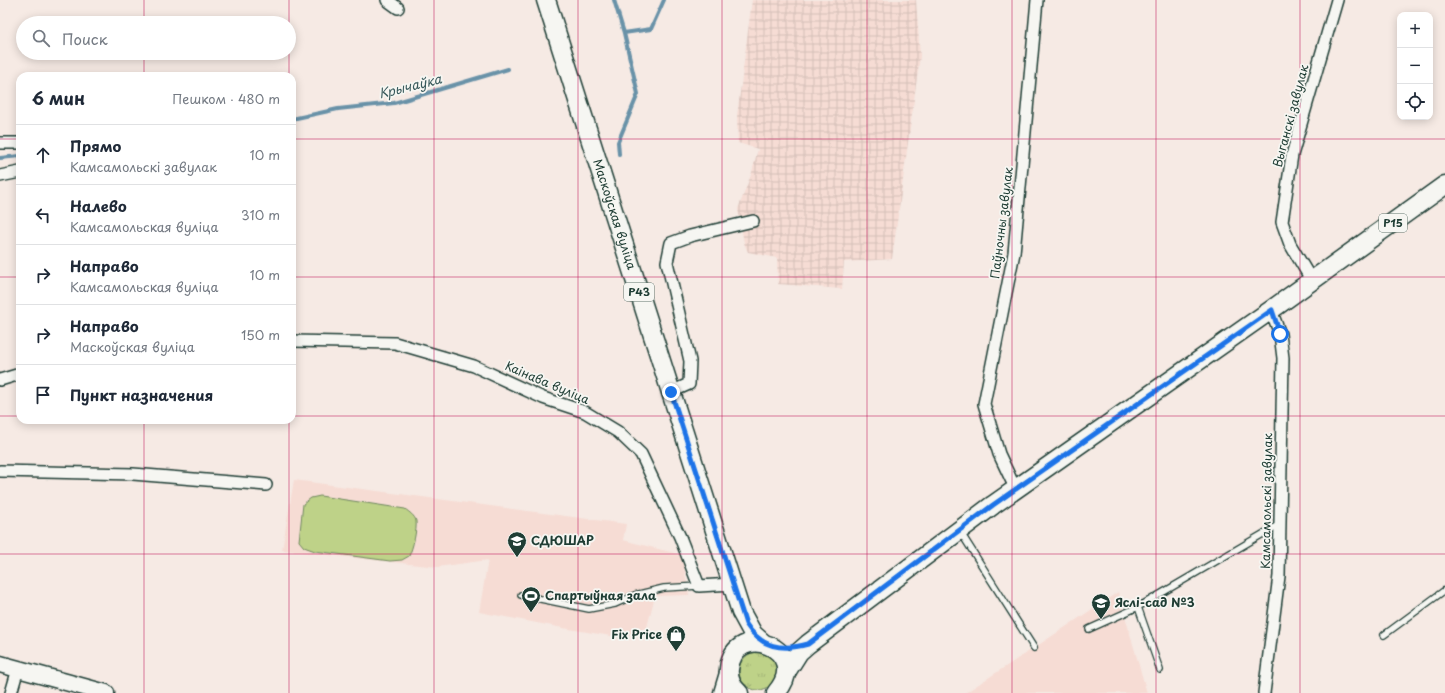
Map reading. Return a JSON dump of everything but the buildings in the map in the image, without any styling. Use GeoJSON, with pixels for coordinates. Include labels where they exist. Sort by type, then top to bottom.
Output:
{"type":"FeatureCollection","features":[{"type":"Feature","properties":{"kind":"main road","name":"Маскоўская вуліца"},"geometry":{"type":"LineString","coordinates":[[546,0],[741,612],[753,634],[767,644]]}},
{"type":"Feature","properties":{"kind":"main road","name":"Р15"},"geometry":{"type":"LineString","coordinates":[[782,685],[799,652],[808,644],[959,531],[1272,310],[1445,185]]}},
{"type":"Feature","properties":{"kind":"main road","name":"Маскоўская вуліца"},"geometry":{"type":"LineString","coordinates":[[734,654],[742,627],[741,612]]}},
{"type":"Feature","properties":{"kind":"main road"},"geometry":{"type":"LineString","coordinates":[[734,654],[742,646],[752,642],[767,644]]}},
{"type":"Feature","properties":{"kind":"main road","name":"Р15"},"geometry":{"type":"LineString","coordinates":[[767,644],[784,648],[795,648],[808,644]]}},
{"type":"Feature","properties":{"kind":"main road","name":"Р43"},"geometry":{"type":"LineString","coordinates":[[767,644],[782,656],[782,685]]}},
{"type":"Feature","properties":{"kind":"main road","name":"Р43"},"geometry":{"type":"LineString","coordinates":[[728,673],[729,663],[734,654]]}},
{"type":"Feature","properties":{"kind":"main road"},"geometry":{"type":"LineString","coordinates":[[0,664],[106,693]]}},
{"type":"Feature","properties":{"kind":"main road"},"geometry":{"type":"LineString","coordinates":[[722,693],[728,673]]}},
{"type":"Feature","properties":{"kind":"main road"},"geometry":{"type":"LineString","coordinates":[[728,673],[731,682],[739,693]]}},
{"type":"Feature","properties":{"kind":"street"},"geometry":{"type":"LineString","coordinates":[[386,0],[398,8]]}},
{"type":"Feature","properties":{"kind":"street","name":"Паўночны завулак"},"geometry":{"type":"LineString","coordinates":[[1016,490],[999,454],[984,404],[1014,253],[1037,0]]}},
{"type":"Feature","properties":{"kind":"street","name":"Выганскі завулак"},"geometry":{"type":"LineString","coordinates":[[1312,281],[1290,244],[1282,222],[1292,155],[1337,0]]}},
{"type":"Feature","properties":{"kind":"street"},"geometry":{"type":"LineString","coordinates":[[0,143],[16,143]]}},
{"type":"Feature","properties":{"kind":"street"},"geometry":{"type":"LineString","coordinates":[[0,176],[16,173]]}},
{"type":"Feature","properties":{"kind":"street"},"geometry":{"type":"LineString","coordinates":[[671,392],[689,384],[690,361],[667,262],[671,243],[690,236],[753,221]]}},
{"type":"Feature","properties":{"kind":"street","name":"Камсамольскі завулак"},"geometry":{"type":"LineString","coordinates":[[1264,693],[1279,576],[1283,358],[1280,334],[1272,310]]}},
{"type":"Feature","properties":{"kind":"street","name":"Каінава вуліца"},"geometry":{"type":"LineString","coordinates":[[296,341],[395,343],[474,366],[543,398],[584,412],[618,432],[641,454],[669,511],[699,586]]}},
{"type":"Feature","properties":{"kind":"street"},"geometry":{"type":"LineString","coordinates":[[0,380],[16,375]]}},
{"type":"Feature","properties":{"kind":"street"},"geometry":{"type":"LineString","coordinates":[[0,470],[133,474],[266,485]]}},
{"type":"Feature","properties":{"kind":"street"},"geometry":{"type":"LineString","coordinates":[[699,586],[732,584]]}},
{"type":"Feature","properties":{"kind":"street"},"geometry":{"type":"LineString","coordinates":[[11,693],[18,669]]}},
{"type":"Feature","properties":{"kind":"lane"},"geometry":{"type":"LineString","coordinates":[[1089,629],[1138,607],[1280,524]]}},
{"type":"Feature","properties":{"kind":"lane"},"geometry":{"type":"LineString","coordinates":[[959,531],[1034,648]]}},
{"type":"Feature","properties":{"kind":"lane"},"geometry":{"type":"LineString","coordinates":[[521,595],[589,609],[615,604],[635,595],[664,588],[699,586]]}},
{"type":"Feature","properties":{"kind":"lane"},"geometry":{"type":"LineString","coordinates":[[1384,635],[1445,590]]}},
{"type":"Feature","properties":{"kind":"lane"},"geometry":{"type":"LineString","coordinates":[[1138,607],[1160,670]]}},
{"type":"Feature","properties":{"kind":"shaded area"},"geometry":{"type":"Polygon","coordinates":[[[752,0],[916,0],[920,56],[892,259],[844,262],[842,289],[778,284],[777,258],[748,252],[744,243],[738,209],[752,172],[758,149],[738,143],[737,116],[752,0]]]}},
{"type":"Feature","properties":{"kind":"shaded area","name":"СДЮШАР"},"geometry":{"type":"Polygon","coordinates":[[[294,480],[626,524],[623,540],[682,555],[689,595],[655,596],[647,627],[623,638],[479,612],[488,560],[437,567],[282,550],[294,480]]]}},
{"type":"Feature","properties":{"kind":"shaded area","name":"Яслі-сад №3"},"geometry":{"type":"Polygon","coordinates":[[[1118,592],[1147,693],[965,693],[1034,648],[1118,592]]]}},
{"type":"Feature","properties":{"kind":"green space"},"geometry":{"type":"Polygon","coordinates":[[[320,496],[405,509],[416,521],[414,539],[409,556],[402,560],[390,561],[315,551],[304,547],[299,541],[303,504],[311,498],[320,496]]]}},
{"type":"Feature","properties":{"kind":"green space"},"geometry":{"type":"Polygon","coordinates":[[[758,652],[768,655],[774,661],[777,671],[774,681],[768,687],[758,690],[748,687],[742,681],[739,671],[742,661],[748,655],[758,652]]]}},
{"type":"Feature","properties":{"kind":"waterway"},"geometry":{"type":"LineString","coordinates":[[614,0],[624,33],[638,94],[618,142],[619,154]]}},
{"type":"Feature","properties":{"kind":"waterway","name":"Крычаўка"},"geometry":{"type":"LineString","coordinates":[[624,33],[651,29],[664,0]]}},
{"type":"Feature","properties":{"kind":"waterway","name":"Крычаўка"},"geometry":{"type":"LineString","coordinates":[[296,118],[338,109],[394,103],[508,69]]}},
{"type":"Feature","properties":{"kind":"waterway","name":"Крычаўка"},"geometry":{"type":"LineString","coordinates":[[0,158],[16,156]]}},
{"type":"Feature","properties":{"kind":"place","name":"СДЮШАР"},"geometry":{"type":"Point","coordinates":[517,558]}},
{"type":"Feature","properties":{"kind":"place","name":"Спартыўная зала"},"geometry":{"type":"Point","coordinates":[531,613]}},
{"type":"Feature","properties":{"kind":"place","name":"Яслі-сад №3"},"geometry":{"type":"Point","coordinates":[1101,620]}},
{"type":"Feature","properties":{"kind":"place","name":"Fix Price"},"geometry":{"type":"Point","coordinates":[676,652]}},
{"type":"Feature","properties":{"kind":"route"},"geometry":{"type":"LineString","coordinates":[[671,392],[746,624],[753,634],[762,642],[784,648],[795,648],[808,644],[993,505],[1272,310],[1280,334]]}}]}
